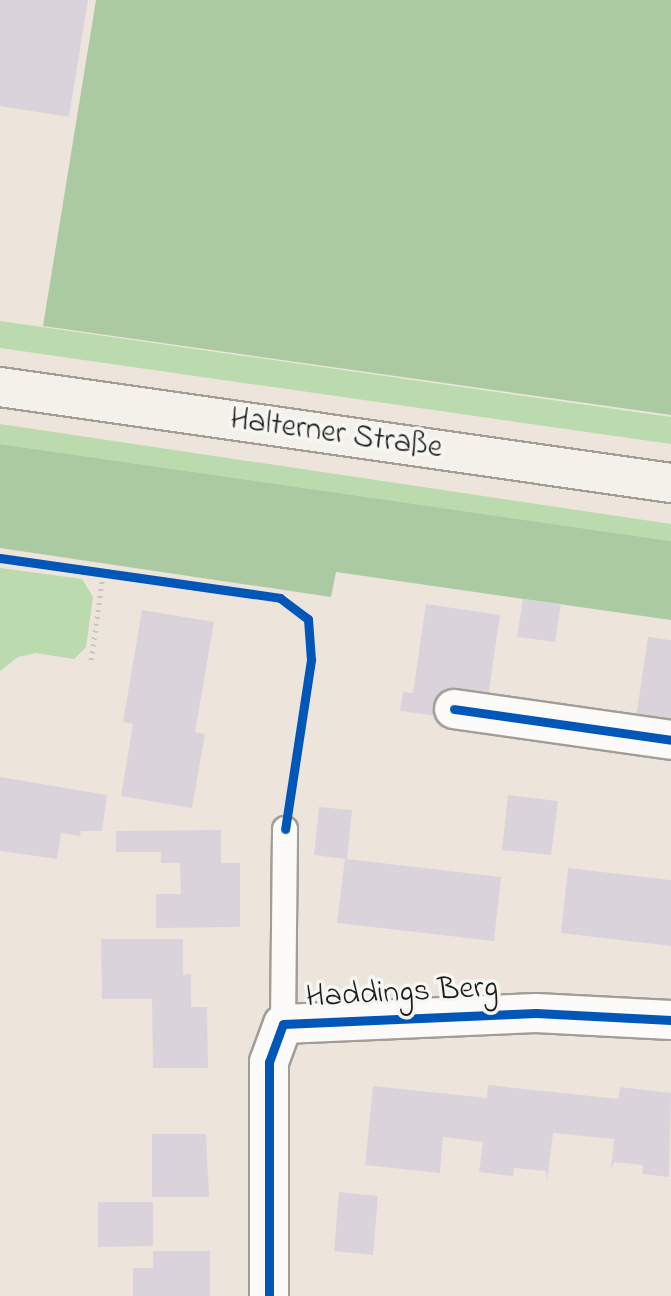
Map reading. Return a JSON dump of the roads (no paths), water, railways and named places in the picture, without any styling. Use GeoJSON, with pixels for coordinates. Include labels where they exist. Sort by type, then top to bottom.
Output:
{"type":"FeatureCollection","features":[{"type":"Feature","properties":{"kind":"main road","name":"Halterner Straße"},"geometry":{"type":"LineString","coordinates":[[0,387],[671,483]]}},
{"type":"Feature","properties":{"kind":"street"},"geometry":{"type":"LineString","coordinates":[[454,709],[671,740]]}},
{"type":"Feature","properties":{"kind":"street","name":"Haddings Berg"},"geometry":{"type":"LineString","coordinates":[[269,1296],[269,1062],[283,1024],[536,1013],[671,1020]]}},
{"type":"Feature","properties":{"kind":"lane"},"geometry":{"type":"LineString","coordinates":[[283,1024],[285,829]]}}]}
